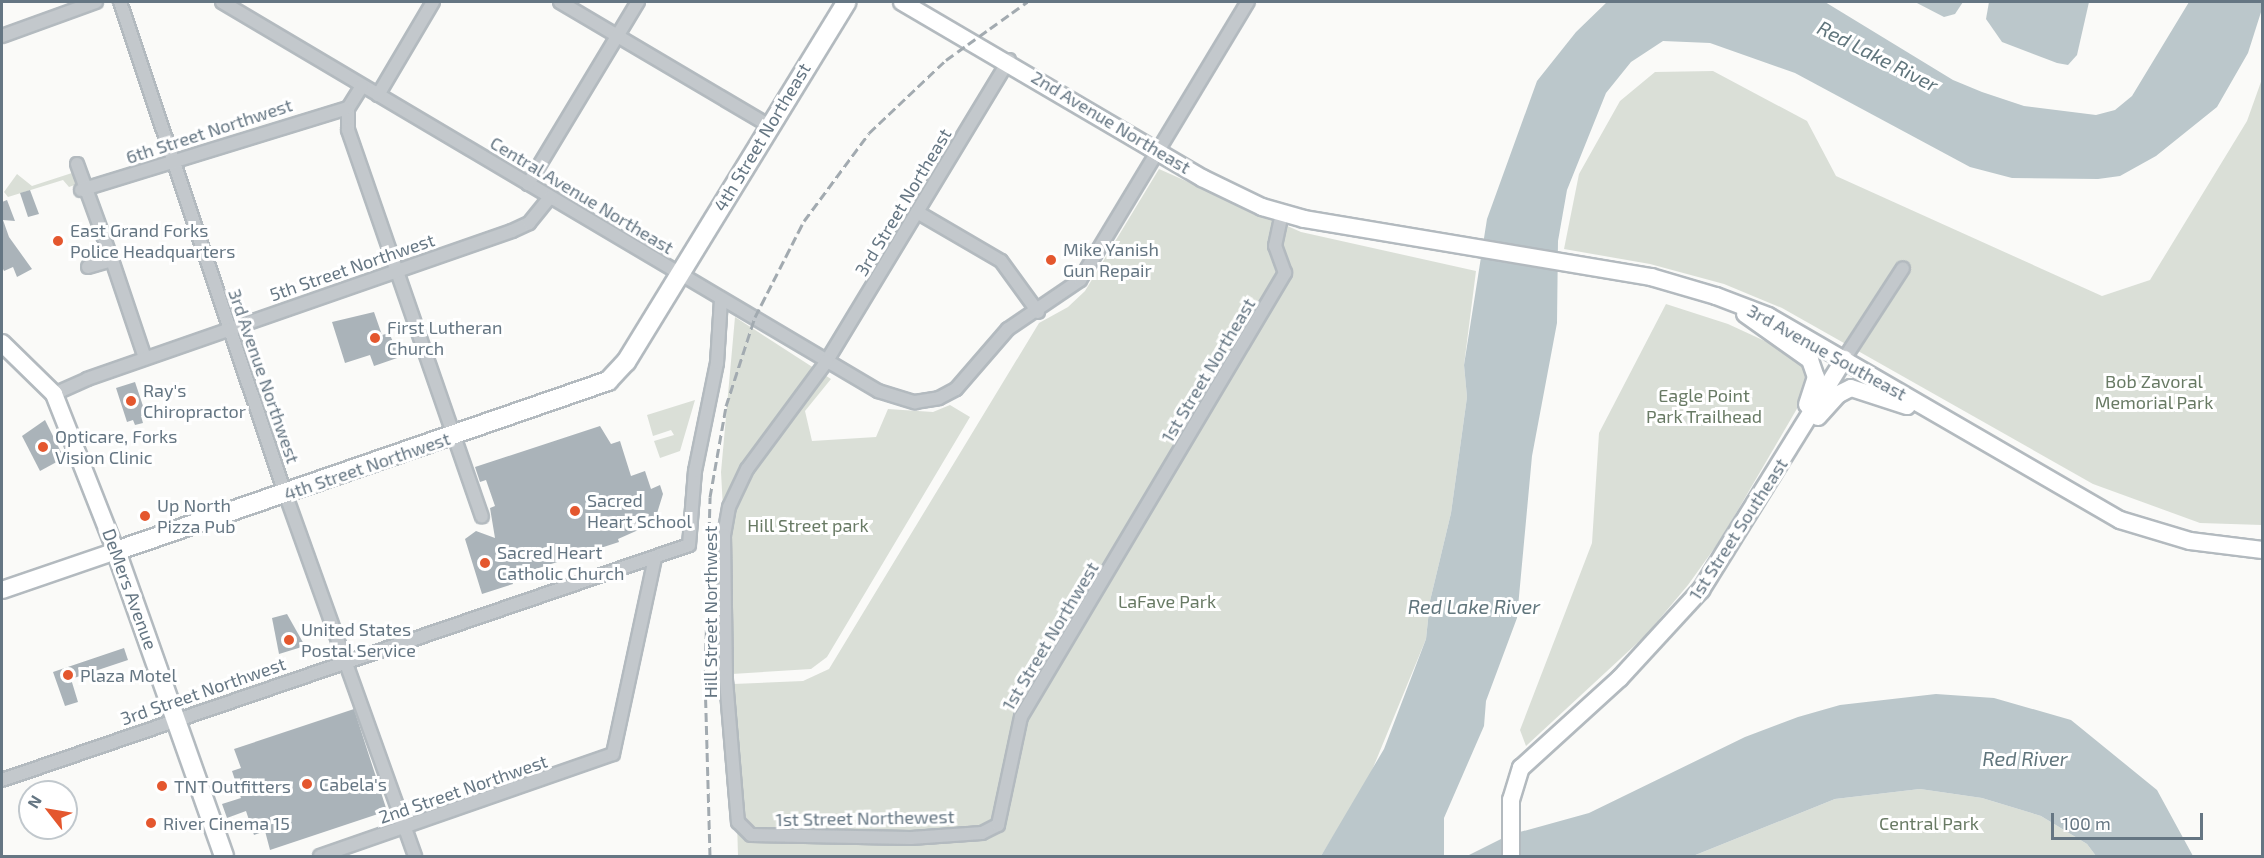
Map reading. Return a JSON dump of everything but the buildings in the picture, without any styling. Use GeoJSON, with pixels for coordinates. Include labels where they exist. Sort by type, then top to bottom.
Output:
{"type":"FeatureCollection","features":[{"type":"Feature","properties":{"kind":"main road","name":"4th Street Northeast"},"geometry":{"type":"LineString","coordinates":[[680,274],[768,125],[847,2]]}},
{"type":"Feature","properties":{"kind":"main road","name":"4th Street Northwest"},"geometry":{"type":"LineString","coordinates":[[116,551],[452,438],[608,381],[626,362],[680,274]]}},
{"type":"Feature","properties":{"kind":"main road","name":"DeMers Avenue"},"geometry":{"type":"LineString","coordinates":[[116,551],[178,720],[224,856]]}},
{"type":"Feature","properties":{"kind":"street"},"geometry":{"type":"LineString","coordinates":[[2,36],[96,2]]}},
{"type":"Feature","properties":{"kind":"street","name":"3rd Avenue Northwest"},"geometry":{"type":"LineString","coordinates":[[120,2],[285,494],[415,856]]}},
{"type":"Feature","properties":{"kind":"street","name":"Central Avenue Northeast"},"geometry":{"type":"LineString","coordinates":[[226,2],[362,86],[827,362],[892,397],[929,401],[956,389],[1000,337],[1038,312]]}},
{"type":"Feature","properties":{"kind":"street"},"geometry":{"type":"LineString","coordinates":[[378,95],[433,2]]}},
{"type":"Feature","properties":{"kind":"street"},"geometry":{"type":"LineString","coordinates":[[560,2],[768,125]]}},
{"type":"Feature","properties":{"kind":"street"},"geometry":{"type":"LineString","coordinates":[[528,184],[638,2]]}},
{"type":"Feature","properties":{"kind":"street","name":"2nd Avenue Northeast"},"geometry":{"type":"LineString","coordinates":[[902,2],[1009,60],[1224,190],[1282,213],[1328,222]]}},
{"type":"Feature","properties":{"kind":"street"},"geometry":{"type":"LineString","coordinates":[[918,212],[1001,261],[1038,312],[1080,280],[1245,2]]}},
{"type":"Feature","properties":{"kind":"street","name":"3rd Street Northeast"},"geometry":{"type":"LineString","coordinates":[[827,362],[1009,60]]}},
{"type":"Feature","properties":{"kind":"street"},"geometry":{"type":"LineString","coordinates":[[362,86],[348,108],[351,140],[452,438],[482,516]]}},
{"type":"Feature","properties":{"kind":"street","name":"6th Street Northwest"},"geometry":{"type":"LineString","coordinates":[[84,189],[348,108]]}},
{"type":"Feature","properties":{"kind":"street"},"geometry":{"type":"LineString","coordinates":[[77,164],[145,358]]}},
{"type":"Feature","properties":{"kind":"street","name":"5th Street Northwest"},"geometry":{"type":"LineString","coordinates":[[54,394],[145,358],[524,227],[550,197]]}},
{"type":"Feature","properties":{"kind":"street","name":"1st Street Northeast"},"geometry":{"type":"LineString","coordinates":[[1128,540],[1285,273],[1275,246],[1282,213]]}},
{"type":"Feature","properties":{"kind":"street","name":"3rd Avenue Southeast"},"geometry":{"type":"LineString","coordinates":[[1328,222],[1651,278],[1716,296],[1844,359],[2120,520],[2190,541],[2262,550]]}},
{"type":"Feature","properties":{"kind":"street"},"geometry":{"type":"LineString","coordinates":[[88,267],[112,260]]}},
{"type":"Feature","properties":{"kind":"street","name":"1st Street Southeast"},"geometry":{"type":"LineString","coordinates":[[1511,856],[1511,800],[1521,768],[1628,670],[1701,590],[1903,268]]}},
{"type":"Feature","properties":{"kind":"street","name":"3rd Street Northwest"},"geometry":{"type":"LineString","coordinates":[[2,780],[346,660],[689,545],[695,471],[717,363],[721,299]]}},
{"type":"Feature","properties":{"kind":"street"},"geometry":{"type":"LineString","coordinates":[[1766,321],[1805,355],[1816,377],[1783,459]]}},
{"type":"Feature","properties":{"kind":"street","name":"DeMers Avenue"},"geometry":{"type":"LineString","coordinates":[[2,343],[54,394],[116,551]]}},
{"type":"Feature","properties":{"kind":"street","name":"Hill Street Northwest"},"geometry":{"type":"LineString","coordinates":[[738,822],[725,662],[724,535],[729,507],[747,469],[827,362]]}},
{"type":"Feature","properties":{"kind":"street"},"geometry":{"type":"LineString","coordinates":[[1783,459],[1828,405],[1851,388],[1864,389],[1958,427]]}},
{"type":"Feature","properties":{"kind":"street","name":"1st Street Northwest"},"geometry":{"type":"LineString","coordinates":[[998,825],[1021,717],[1128,540]]}},
{"type":"Feature","properties":{"kind":"street","name":"4th Street Northwest"},"geometry":{"type":"LineString","coordinates":[[2,590],[116,551]]}},
{"type":"Feature","properties":{"kind":"street","name":"2nd Street Northwest"},"geometry":{"type":"LineString","coordinates":[[320,856],[610,757],[615,750],[655,558]]}},
{"type":"Feature","properties":{"kind":"street","name":"1st Street Northewest"},"geometry":{"type":"LineString","coordinates":[[738,822],[751,835],[776,839],[982,833],[998,825]]}},
{"type":"Feature","properties":{"kind":"green space","name":"Bob Zavoral Memorial Park"},"geometry":{"type":"Polygon","coordinates":[[[1713,71],[1807,121],[1836,176],[2102,296],[2150,280],[2247,121],[2262,79],[2262,525],[2200,523],[2093,484],[1782,308],[1724,284],[1650,264],[1564,249],[1579,174],[1620,101],[1655,72],[1713,71]]]}},
{"type":"Feature","properties":{"kind":"green space","name":"LaFave Park"},"geometry":{"type":"Polygon","coordinates":[[[1159,169],[1301,232],[1476,271],[1464,365],[1467,397],[1451,513],[1430,601],[1426,639],[1368,780],[1321,856],[738,856],[733,684],[803,681],[829,669],[1039,323],[1068,307],[1085,291],[1159,169]]]}},
{"type":"Feature","properties":{"kind":"green space"},"geometry":{"type":"Polygon","coordinates":[[[75,172],[80,183],[69,187],[63,180],[8,197],[4,192],[17,174],[32,186],[75,172]]]}},
{"type":"Feature","properties":{"kind":"green space","name":"Eagle Point Park Trailhead"},"geometry":{"type":"Polygon","coordinates":[[[1666,304],[1728,324],[1793,354],[1804,367],[1809,388],[1721,539],[1688,585],[1646,635],[1526,746],[1520,730],[1592,543],[1599,433],[1666,304]]]}},
{"type":"Feature","properties":{"kind":"green space","name":"Hill Street park"},"geometry":{"type":"Polygon","coordinates":[[[735,317],[831,379],[805,411],[812,441],[876,437],[888,409],[933,412],[950,405],[970,417],[827,657],[811,669],[732,674],[721,472],[735,317]]]}},
{"type":"Feature","properties":{"kind":"green space"},"geometry":{"type":"Polygon","coordinates":[[[695,400],[680,451],[660,458],[654,441],[674,435],[671,430],[653,436],[647,415],[695,400]]]}},
{"type":"Feature","properties":{"kind":"green space","name":"Central Park"},"geometry":{"type":"Polygon","coordinates":[[[1920,789],[1982,798],[2041,816],[2087,844],[2096,856],[1693,856],[1835,799],[1920,789]]]}},
{"type":"Feature","properties":{"kind":"water","name":"Red Lake River"},"geometry":{"type":"Polygon","coordinates":[[[1607,2],[1825,2],[1953,80],[2024,106],[2096,115],[2115,110],[2132,96],[2189,2],[2262,2],[2262,9],[2248,53],[2217,107],[2156,156],[2120,176],[2098,179],[2012,178],[1970,167],[1795,73],[1710,43],[1663,41],[1631,62],[1606,93],[1567,190],[1558,241],[1557,323],[1532,456],[1517,618],[1486,701],[1484,726],[1444,818],[1444,856],[1321,856],[1384,749],[1426,639],[1430,601],[1451,513],[1467,397],[1464,365],[1487,219],[1537,81],[1576,32],[1607,2]]]}},
{"type":"Feature","properties":{"kind":"water"},"geometry":{"type":"Polygon","coordinates":[[[1915,2],[1963,2],[1955,14],[1944,17],[1915,2]]]}},
{"type":"Feature","properties":{"kind":"water"},"geometry":{"type":"Polygon","coordinates":[[[1989,2],[2089,2],[2077,55],[2068,65],[2002,42],[1986,19],[1989,2]]]}},
{"type":"Feature","properties":{"kind":"water","name":"Red River"},"geometry":{"type":"Polygon","coordinates":[[[1936,694],[1994,698],[2071,720],[2157,790],[2193,856],[2096,856],[2087,844],[2041,816],[1982,798],[1920,789],[1835,799],[1693,856],[1467,856],[1509,835],[1589,813],[1745,737],[1798,717],[1840,705],[1936,694]]]}},
{"type":"Feature","properties":{"kind":"railway"},"geometry":{"type":"LineString","coordinates":[[710,856],[705,679],[710,497],[726,406],[755,317],[804,221],[869,133],[946,60],[1027,2]]}},
{"type":"Feature","properties":{"kind":"place","name":"East Grand Forks Police Headquarters"},"geometry":{"type":"Point","coordinates":[58,241]}},
{"type":"Feature","properties":{"kind":"place","name":"Mike Yanish Gun Repair"},"geometry":{"type":"Point","coordinates":[1051,260]}},
{"type":"Feature","properties":{"kind":"place","name":"First Lutheran Church"},"geometry":{"type":"Point","coordinates":[375,338]}},
{"type":"Feature","properties":{"kind":"place","name":"Ray's Chiropractor"},"geometry":{"type":"Point","coordinates":[131,401]}},
{"type":"Feature","properties":{"kind":"place","name":"Opticare, Forks Vision Clinic"},"geometry":{"type":"Point","coordinates":[43,447]}},
{"type":"Feature","properties":{"kind":"place","name":"Sacred Heart School"},"geometry":{"type":"Point","coordinates":[575,511]}},
{"type":"Feature","properties":{"kind":"place","name":"Up North Pizza Pub"},"geometry":{"type":"Point","coordinates":[145,516]}},
{"type":"Feature","properties":{"kind":"place","name":"Sacred Heart Catholic Church"},"geometry":{"type":"Point","coordinates":[485,563]}},
{"type":"Feature","properties":{"kind":"place","name":"United States Postal Service"},"geometry":{"type":"Point","coordinates":[289,640]}},
{"type":"Feature","properties":{"kind":"place","name":"Plaza Motel"},"geometry":{"type":"Point","coordinates":[68,675]}},
{"type":"Feature","properties":{"kind":"place","name":"Cabela's"},"geometry":{"type":"Point","coordinates":[307,784]}},
{"type":"Feature","properties":{"kind":"place","name":"TNT Outfitters"},"geometry":{"type":"Point","coordinates":[162,786]}},
{"type":"Feature","properties":{"kind":"place","name":"River Cinema 15"},"geometry":{"type":"Point","coordinates":[151,823]}}]}
